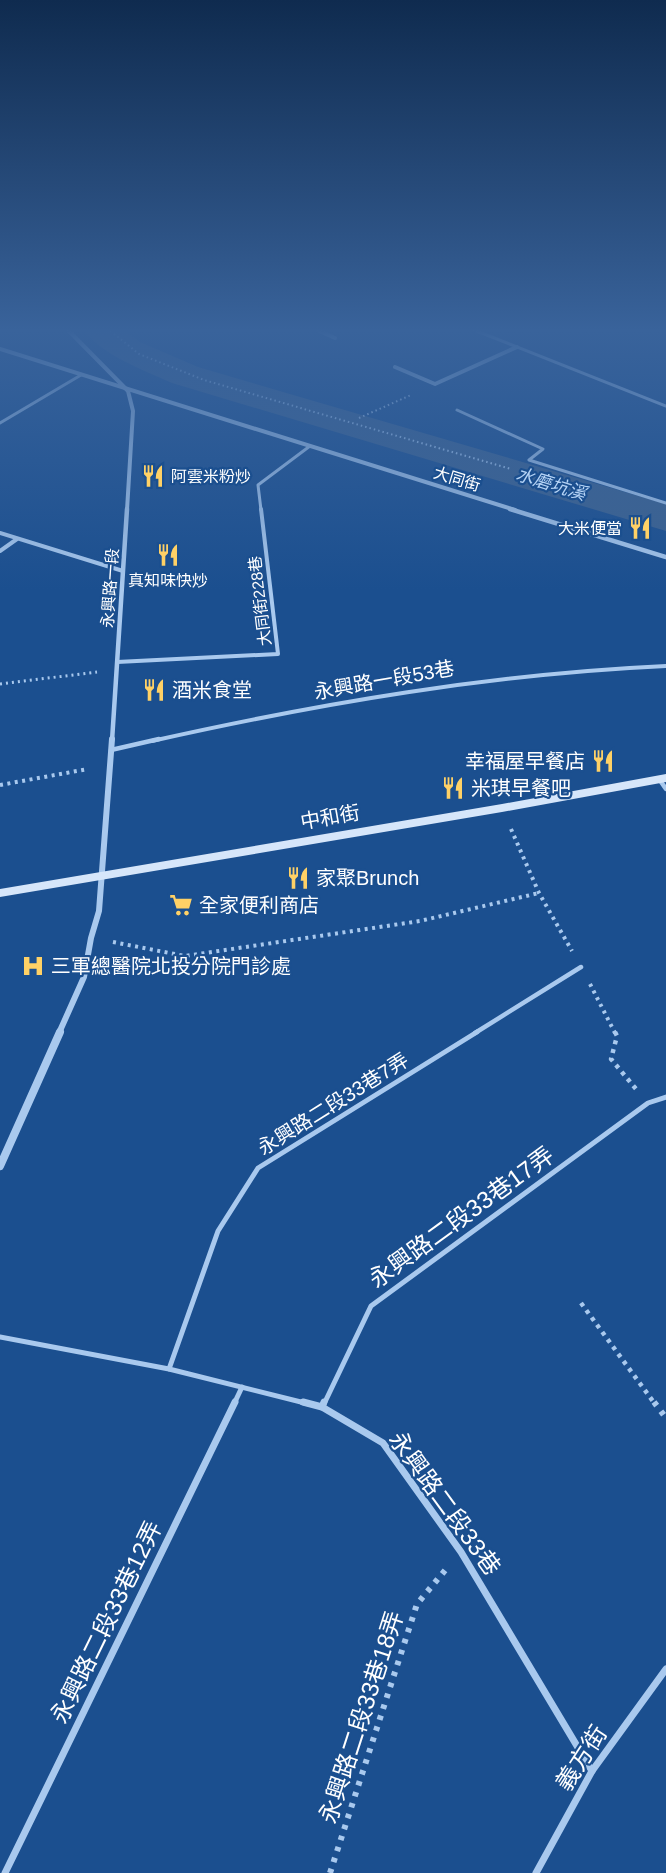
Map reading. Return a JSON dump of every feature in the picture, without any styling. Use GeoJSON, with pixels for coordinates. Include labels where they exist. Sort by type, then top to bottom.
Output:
{"type":"FeatureCollection","features":[{"type":"Feature","properties":{"kind":"street","name":"永興路一段"},"geometry":{"type":"LineString","coordinates":[[0,1166],[84,976],[99,911],[133,415]]}},
{"type":"Feature","properties":{"kind":"street","name":"大同街"},"geometry":{"type":"LineString","coordinates":[[209,415],[666,557]]}},
{"type":"Feature","properties":{"kind":"street","name":"中和街"},"geometry":{"type":"LineString","coordinates":[[0,893],[664,782]]}},
{"type":"Feature","properties":{"kind":"lane"},"geometry":{"type":"LineString","coordinates":[[470,415],[543,449],[529,460],[666,503]]}},
{"type":"Feature","properties":{"kind":"lane","name":"大同街228巷"},"geometry":{"type":"LineString","coordinates":[[117,662],[278,654],[258,485],[310,446]]}},
{"type":"Feature","properties":{"kind":"lane"},"geometry":{"type":"LineString","coordinates":[[0,533],[123,571]]}},
{"type":"Feature","properties":{"kind":"lane"},"geometry":{"type":"LineString","coordinates":[[0,551],[17,539]]}},
{"type":"Feature","properties":{"kind":"lane","name":"永興路一段53巷"},"geometry":{"type":"LineString","coordinates":[[111,750],[244,720],[463,682],[594,668],[666,666]]}},
{"type":"Feature","properties":{"kind":"lane","name":"永興路二段33巷7弄"},"geometry":{"type":"LineString","coordinates":[[169,1369],[218,1232],[258,1168],[581,967]]}},
{"type":"Feature","properties":{"kind":"lane","name":"永興路二段33巷17弄"},"geometry":{"type":"LineString","coordinates":[[322,1407],[371,1306],[648,1103],[666,1097]]}},
{"type":"Feature","properties":{"kind":"lane","name":"永興路二段33巷"},"geometry":{"type":"LineString","coordinates":[[0,1337],[169,1369],[322,1407],[383,1443],[461,1552],[592,1771]]}},
{"type":"Feature","properties":{"kind":"lane","name":"永興路二段33巷12弄"},"geometry":{"type":"LineString","coordinates":[[5,1873],[242,1387]]}},
{"type":"Feature","properties":{"kind":"lane","name":"義方街"},"geometry":{"type":"LineString","coordinates":[[536,1873],[592,1771],[666,1669]]}},
{"type":"Feature","properties":{"kind":"path"},"geometry":{"type":"LineString","coordinates":[[326,415],[521,472]]}},
{"type":"Feature","properties":{"kind":"path"},"geometry":{"type":"LineString","coordinates":[[359,418],[365,415]]}},
{"type":"Feature","properties":{"kind":"path"},"geometry":{"type":"LineString","coordinates":[[0,684],[117,669]]}},
{"type":"Feature","properties":{"kind":"path"},"geometry":{"type":"LineString","coordinates":[[0,785],[110,765]]}},
{"type":"Feature","properties":{"kind":"path"},"geometry":{"type":"LineString","coordinates":[[91,938],[185,956],[420,921],[539,893]]}},
{"type":"Feature","properties":{"kind":"path"},"geometry":{"type":"LineString","coordinates":[[581,1303],[666,1418]]}},
{"type":"Feature","properties":{"kind":"path","name":"永興路二段33巷18弄"},"geometry":{"type":"LineString","coordinates":[[330,1873],[417,1604],[461,1552]]}},
{"type":"Feature","properties":{"kind":"waterway","name":"水磨坑溪"},"geometry":{"type":"LineString","coordinates":[[321,415],[666,518]]}},
{"type":"Feature","properties":{"kind":"place","name":"阿雲米粉炒"},"geometry":{"type":"Point","coordinates":[153,476]}},
{"type":"Feature","properties":{"kind":"place","name":"大米便當"},"geometry":{"type":"Point","coordinates":[640,528]}},
{"type":"Feature","properties":{"kind":"place","name":"真知味快炒"},"geometry":{"type":"Point","coordinates":[168,555]}},
{"type":"Feature","properties":{"kind":"place","name":"酒米食堂"},"geometry":{"type":"Point","coordinates":[154,690]}},
{"type":"Feature","properties":{"kind":"place","name":"幸福屋早餐店"},"geometry":{"type":"Point","coordinates":[603,761]}},
{"type":"Feature","properties":{"kind":"place","name":"米琪早餐吧"},"geometry":{"type":"Point","coordinates":[453,788]}},
{"type":"Feature","properties":{"kind":"place","name":"家聚Brunch"},"geometry":{"type":"Point","coordinates":[298,878]}},
{"type":"Feature","properties":{"kind":"place","name":"全家便利商店"},"geometry":{"type":"Point","coordinates":[181,905]}},
{"type":"Feature","properties":{"kind":"place","name":"三軍總醫院北投分院門診處"},"geometry":{"type":"Point","coordinates":[33,966]}}]}
